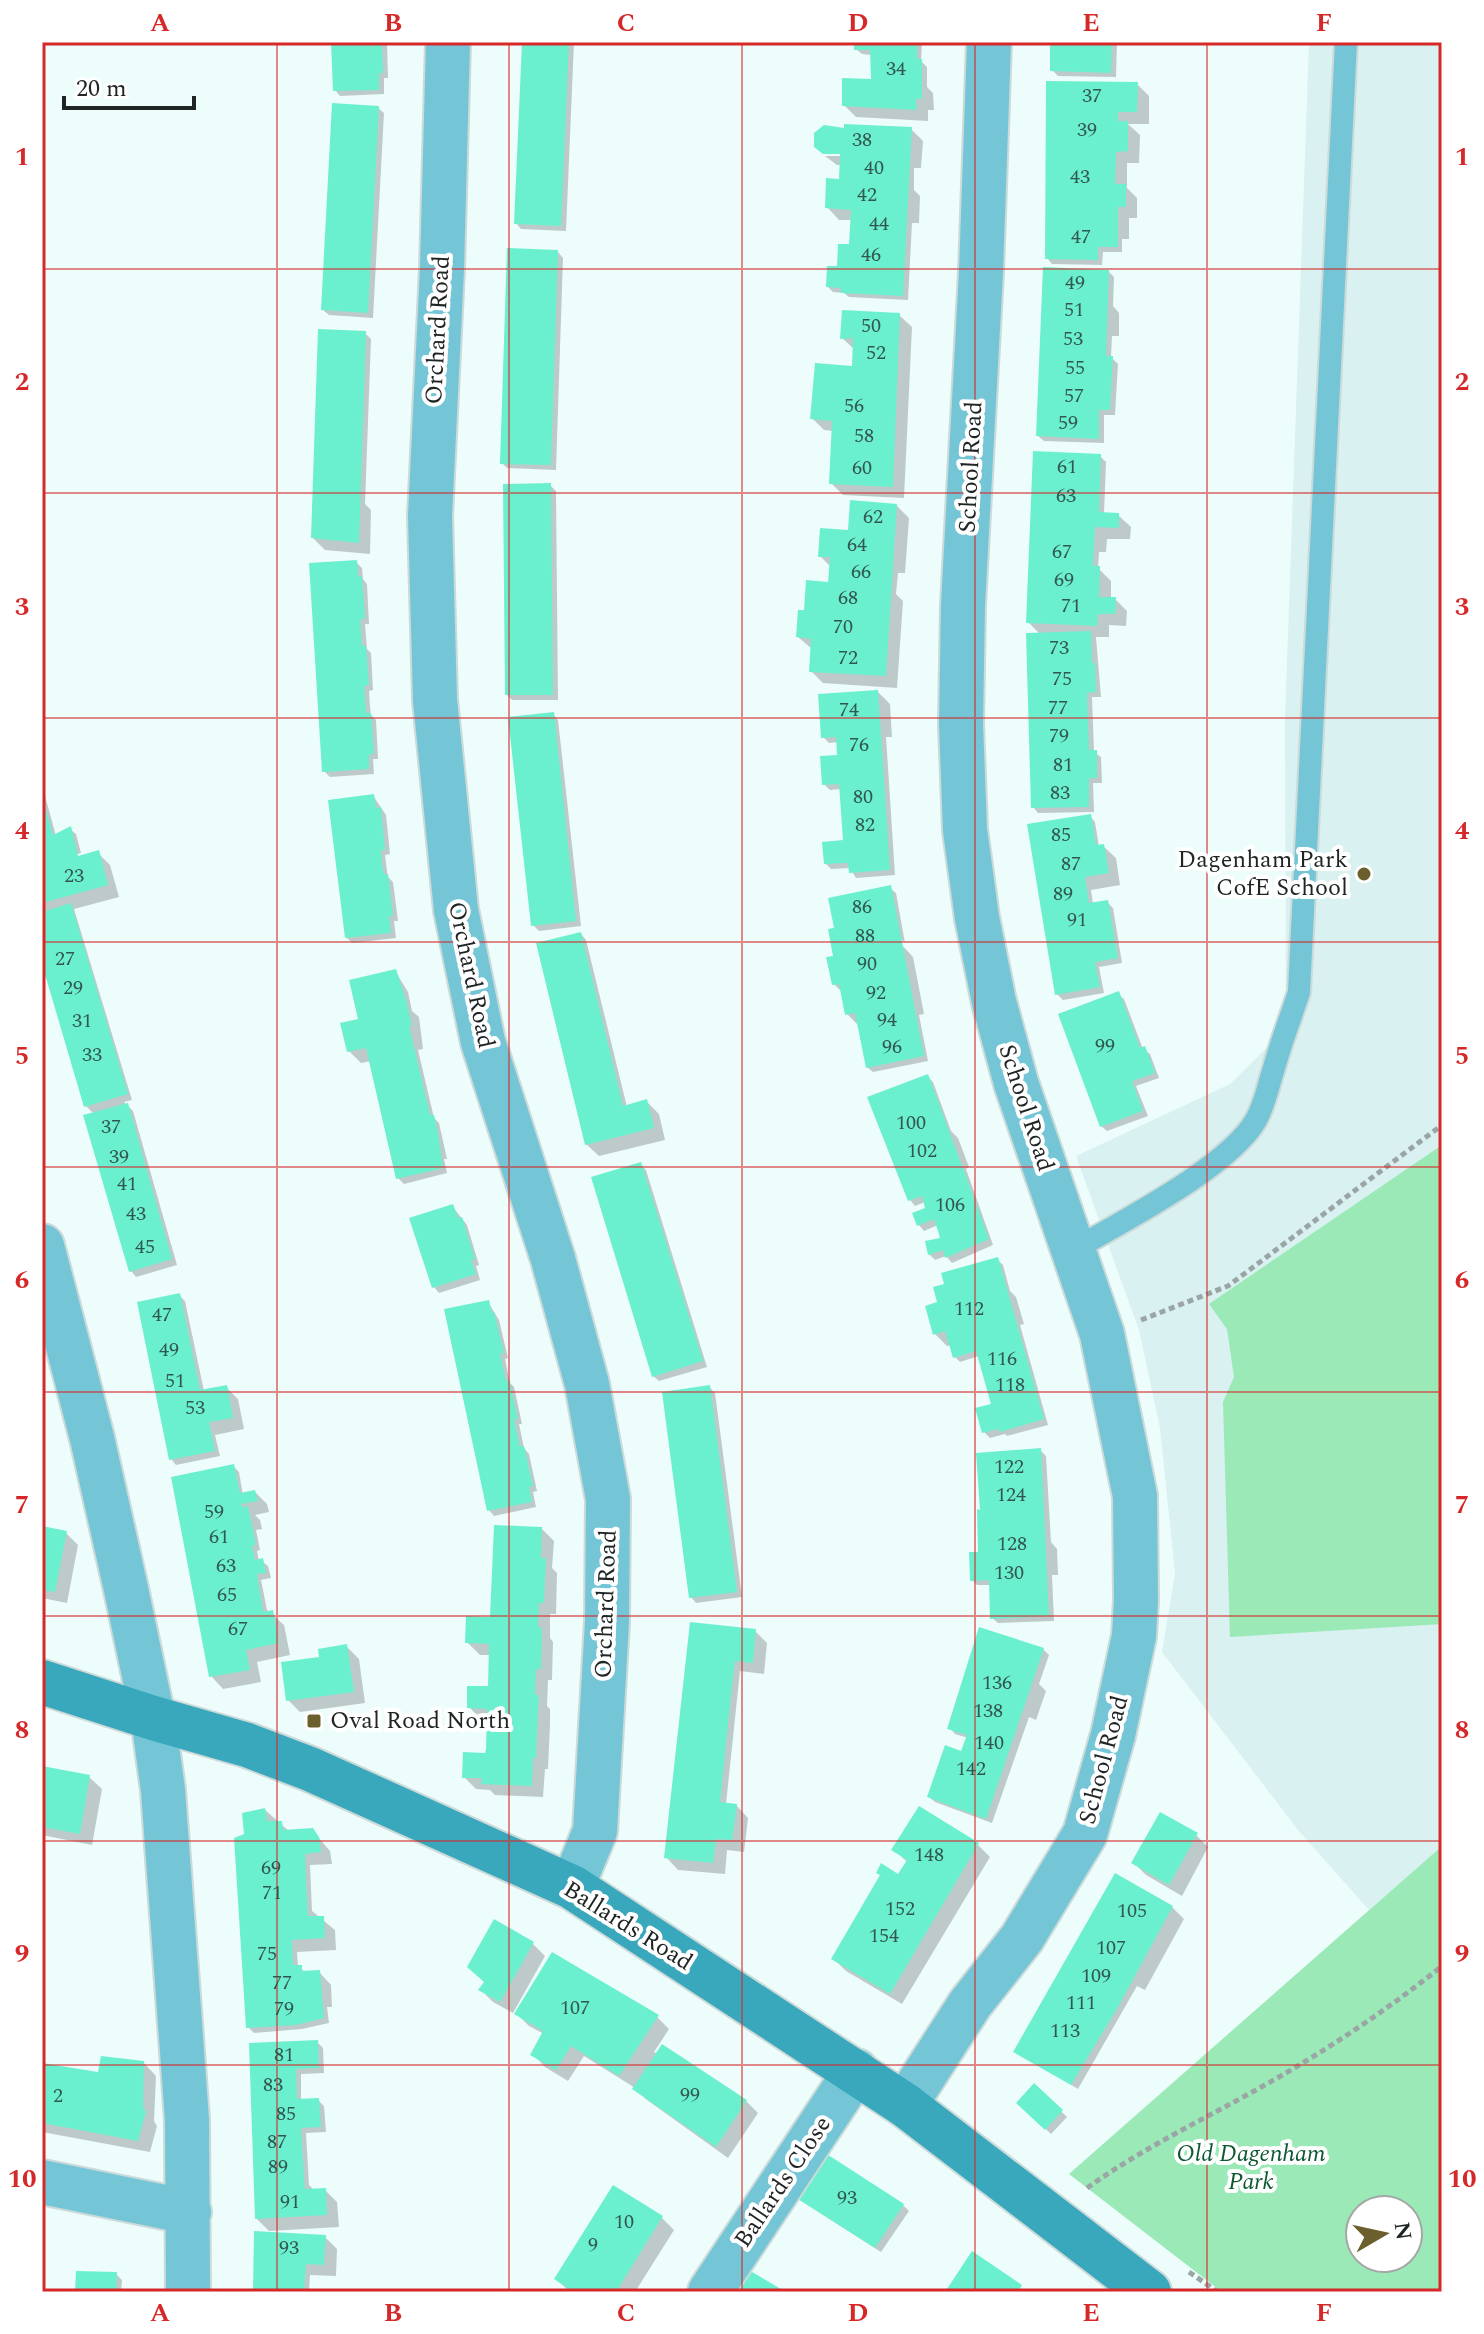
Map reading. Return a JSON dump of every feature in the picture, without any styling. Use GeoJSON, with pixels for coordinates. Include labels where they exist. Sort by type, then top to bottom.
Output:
{"type":"FeatureCollection","features":[{"type":"Feature","properties":{"kind":"main road","name":"Ballards Road"},"geometry":{"type":"LineString","coordinates":[[42,1682],[247,1745],[310,1769],[572,1887],[905,2105],[1149,2292]]}},
{"type":"Feature","properties":{"kind":"street","name":"Orchard Road"},"geometry":{"type":"LineString","coordinates":[[448,42],[442,269],[430,516],[435,700],[456,910],[483,1042],[553,1259],[587,1384],[608,1499],[607,1622],[595,1831],[572,1887]]}},
{"type":"Feature","properties":{"kind":"street","name":"School Road"},"geometry":{"type":"LineString","coordinates":[[905,2105],[970,2004],[1022,1938],[1085,1834],[1113,1735],[1134,1636],[1138,1547],[1135,1496],[1102,1334],[1021,1095],[994,1002],[977,918],[965,830],[961,724],[963,605],[981,272],[989,42]]}},
{"type":"Feature","properties":{"kind":"street"},"geometry":{"type":"LineString","coordinates":[[42,1246],[92,1438],[153,1718],[168,1842],[187,2120],[188,2292]]}},
{"type":"Feature","properties":{"kind":"street","name":"Ballards Close"},"geometry":{"type":"LineString","coordinates":[[710,2292],[856,2071]]}},
{"type":"Feature","properties":{"kind":"street"},"geometry":{"type":"LineString","coordinates":[[42,2182],[189,2212]]}},
{"type":"Feature","properties":{"kind":"lane"},"geometry":{"type":"LineString","coordinates":[[1075,1249],[1202,1172],[1255,1122],[1268,1094],[1273,1069],[1299,992],[1346,42]]}},
{"type":"Feature","properties":{"kind":"path"},"geometry":{"type":"LineString","coordinates":[[1102,1334],[1228,1286],[1442,1125]]}},
{"type":"Feature","properties":{"kind":"path"},"geometry":{"type":"LineString","coordinates":[[1080,2194],[1115,2168],[1293,2068],[1395,2004],[1442,1966]]}},
{"type":"Feature","properties":{"kind":"shaded area","name":"Dagenham Park CofE School"},"geometry":{"type":"Polygon","coordinates":[[[1309,42],[1442,42],[1442,1846],[1369,1910],[1298,1830],[1162,1652],[1175,1573],[1160,1428],[1139,1330],[1076,1156],[1230,1084],[1286,1029],[1285,719],[1309,42]]]}},
{"type":"Feature","properties":{"kind":"green space"},"geometry":{"type":"Polygon","coordinates":[[[1442,1145],[1442,1624],[1230,1637],[1223,1402],[1234,1377],[1227,1329],[1209,1304],[1442,1145]]]}},
{"type":"Feature","properties":{"kind":"green space","name":"Old Dagenham Park"},"geometry":{"type":"Polygon","coordinates":[[[1442,1846],[1442,2292],[1222,2292],[1069,2174],[1442,1846]]]}},
{"type":"Feature","properties":{"kind":"building"},"geometry":{"type":"Polygon","coordinates":[[[331,42],[382,42],[383,73],[379,73],[379,90],[333,91],[331,42]]]}},
{"type":"Feature","properties":{"kind":"building"},"geometry":{"type":"Polygon","coordinates":[[[522,42],[569,42],[561,226],[514,224],[522,42]]]}},
{"type":"Feature","properties":{"kind":"building"},"geometry":{"type":"Polygon","coordinates":[[[854,42],[917,42],[917,59],[922,59],[922,99],[916,99],[917,110],[842,106],[842,78],[871,79],[870,50],[854,50],[854,42]]]}},
{"type":"Feature","properties":{"kind":"building"},"geometry":{"type":"Polygon","coordinates":[[[1050,42],[1112,42],[1111,73],[1050,71],[1050,42]]]}},
{"type":"Feature","properties":{"kind":"building"},"geometry":{"type":"Polygon","coordinates":[[[1046,81],[1138,82],[1137,112],[1118,112],[1118,121],[1128,121],[1128,151],[1116,152],[1115,184],[1126,184],[1126,207],[1118,207],[1118,247],[1098,247],[1098,260],[1045,259],[1046,81]]]}},
{"type":"Feature","properties":{"kind":"building"},"geometry":{"type":"Polygon","coordinates":[[[332,103],[379,106],[368,313],[321,310],[332,103]]]}},
{"type":"Feature","properties":{"kind":"building"},"geometry":{"type":"Polygon","coordinates":[[[844,124],[912,127],[903,296],[841,293],[841,288],[826,287],[827,266],[837,266],[838,244],[849,244],[851,210],[825,208],[826,178],[839,179],[840,154],[823,154],[814,147],[814,133],[824,125],[844,128],[844,124]]]}},
{"type":"Feature","properties":{"kind":"building"},"geometry":{"type":"Polygon","coordinates":[[[507,248],[558,250],[551,465],[500,464],[507,248]]]}},
{"type":"Feature","properties":{"kind":"building"},"geometry":{"type":"Polygon","coordinates":[[[1043,267],[1109,270],[1106,356],[1113,356],[1110,410],[1099,410],[1099,439],[1036,436],[1043,267]]]}},
{"type":"Feature","properties":{"kind":"building"},"geometry":{"type":"Polygon","coordinates":[[[842,310],[900,313],[893,487],[829,484],[832,421],[810,419],[815,363],[852,366],[853,338],[840,339],[842,310]]]}},
{"type":"Feature","properties":{"kind":"building"},"geometry":{"type":"Polygon","coordinates":[[[318,329],[366,331],[359,543],[311,538],[318,329]]]}},
{"type":"Feature","properties":{"kind":"building"},"geometry":{"type":"Polygon","coordinates":[[[1033,451],[1101,454],[1099,512],[1119,513],[1119,528],[1095,527],[1093,566],[1100,566],[1099,597],[1116,597],[1115,614],[1098,614],[1097,626],[1026,623],[1033,451]]]}},
{"type":"Feature","properties":{"kind":"building"},"geometry":{"type":"Polygon","coordinates":[[[551,483],[553,695],[505,695],[503,484],[551,483]]]}},
{"type":"Feature","properties":{"kind":"building"},"geometry":{"type":"Polygon","coordinates":[[[850,500],[897,504],[886,676],[809,672],[811,639],[796,637],[798,610],[804,610],[806,580],[828,582],[830,557],[818,557],[820,528],[848,530],[850,500]]]}},
{"type":"Feature","properties":{"kind":"building"},"geometry":{"type":"Polygon","coordinates":[[[357,560],[358,577],[362,576],[365,619],[360,619],[369,685],[364,686],[366,713],[371,713],[374,754],[369,754],[369,769],[322,772],[309,563],[357,560]]]}},
{"type":"Feature","properties":{"kind":"building"},"geometry":{"type":"Polygon","coordinates":[[[1091,631],[1096,692],[1087,693],[1089,750],[1097,750],[1097,778],[1089,778],[1089,807],[1031,808],[1026,633],[1091,631]]]}},
{"type":"Feature","properties":{"kind":"building"},"geometry":{"type":"Polygon","coordinates":[[[878,690],[890,870],[849,873],[848,863],[824,864],[822,842],[843,840],[839,784],[822,785],[820,756],[837,755],[836,737],[821,738],[818,694],[878,690]]]}},
{"type":"Feature","properties":{"kind":"building"},"geometry":{"type":"Polygon","coordinates":[[[554,712],[576,921],[531,926],[508,717],[554,712]]]}},
{"type":"Feature","properties":{"kind":"building"},"geometry":{"type":"Polygon","coordinates":[[[374,794],[376,808],[381,807],[385,850],[381,850],[382,864],[384,875],[388,874],[393,916],[389,916],[391,933],[345,938],[328,800],[374,794]]]}},
{"type":"Feature","properties":{"kind":"building"},"geometry":{"type":"Polygon","coordinates":[[[42,795],[53,835],[71,826],[78,856],[99,850],[108,885],[42,903],[42,795]]]}},
{"type":"Feature","properties":{"kind":"building"},"geometry":{"type":"Polygon","coordinates":[[[1091,814],[1096,845],[1104,844],[1109,873],[1085,877],[1089,903],[1108,900],[1118,958],[1095,962],[1100,987],[1055,995],[1027,824],[1091,814]]]}},
{"type":"Feature","properties":{"kind":"building"},"geometry":{"type":"Polygon","coordinates":[[[891,885],[924,1056],[866,1068],[855,1013],[845,1015],[839,984],[832,985],[826,957],[833,956],[828,929],[834,928],[828,898],[891,885]]]}},
{"type":"Feature","properties":{"kind":"building"},"geometry":{"type":"Polygon","coordinates":[[[71,903],[128,1094],[84,1107],[42,964],[42,912],[71,903]]]}},
{"type":"Feature","properties":{"kind":"building"},"geometry":{"type":"Polygon","coordinates":[[[581,932],[623,1106],[647,1099],[654,1128],[585,1145],[536,943],[581,932]]]}},
{"type":"Feature","properties":{"kind":"building"},"geometry":{"type":"Polygon","coordinates":[[[396,969],[407,1003],[412,1026],[409,1026],[430,1115],[434,1115],[443,1168],[396,1179],[366,1048],[347,1052],[340,1023],[358,1019],[349,980],[396,969]]]}},
{"type":"Feature","properties":{"kind":"building"},"geometry":{"type":"Polygon","coordinates":[[[1119,991],[1140,1048],[1145,1046],[1155,1073],[1132,1081],[1143,1111],[1100,1127],[1058,1014],[1119,991]]]}},
{"type":"Feature","properties":{"kind":"building"},"geometry":{"type":"Polygon","coordinates":[[[928,1074],[989,1239],[945,1258],[943,1250],[928,1255],[925,1241],[940,1238],[934,1219],[917,1226],[912,1213],[925,1208],[922,1196],[908,1201],[867,1097],[928,1074]]]}},
{"type":"Feature","properties":{"kind":"building"},"geometry":{"type":"Polygon","coordinates":[[[128,1103],[172,1259],[129,1272],[83,1115],[128,1103]]]}},
{"type":"Feature","properties":{"kind":"building"},"geometry":{"type":"Polygon","coordinates":[[[641,1162],[703,1361],[652,1377],[591,1177],[641,1162]]]}},
{"type":"Feature","properties":{"kind":"building"},"geometry":{"type":"Polygon","coordinates":[[[453,1204],[458,1218],[462,1217],[475,1259],[471,1260],[476,1274],[432,1288],[409,1218],[453,1204]]]}},
{"type":"Feature","properties":{"kind":"building"},"geometry":{"type":"Polygon","coordinates":[[[998,1257],[1044,1419],[1000,1432],[998,1429],[982,1433],[975,1408],[991,1404],[976,1351],[953,1358],[945,1331],[933,1335],[925,1306],[937,1302],[933,1287],[944,1284],[941,1273],[998,1257]]]}},
{"type":"Feature","properties":{"kind":"building"},"geometry":{"type":"Polygon","coordinates":[[[180,1293],[200,1390],[227,1385],[233,1418],[209,1422],[215,1451],[169,1460],[137,1302],[180,1293]]]}},
{"type":"Feature","properties":{"kind":"building"},"geometry":{"type":"Polygon","coordinates":[[[489,1300],[504,1353],[500,1354],[506,1381],[509,1380],[518,1419],[514,1419],[520,1447],[524,1446],[533,1486],[529,1487],[532,1502],[487,1511],[444,1309],[489,1300]]]}},
{"type":"Feature","properties":{"kind":"building"},"geometry":{"type":"Polygon","coordinates":[[[710,1385],[737,1592],[689,1598],[662,1392],[710,1385]]]}},
{"type":"Feature","properties":{"kind":"building"},"geometry":{"type":"Polygon","coordinates":[[[1041,1448],[1049,1616],[990,1619],[989,1580],[970,1581],[969,1552],[978,1552],[977,1509],[980,1510],[976,1453],[1041,1448]]]}},
{"type":"Feature","properties":{"kind":"building"},"geometry":{"type":"Polygon","coordinates":[[[234,1464],[240,1493],[255,1490],[258,1501],[241,1504],[242,1507],[248,1506],[256,1545],[252,1545],[255,1560],[263,1558],[266,1573],[257,1574],[263,1612],[273,1610],[279,1643],[246,1650],[250,1670],[209,1677],[171,1477],[234,1464]]]}},
{"type":"Feature","properties":{"kind":"building"},"geometry":{"type":"Polygon","coordinates":[[[494,1525],[542,1527],[541,1558],[546,1558],[544,1603],[539,1603],[541,1669],[536,1669],[535,1695],[539,1695],[532,1786],[481,1784],[482,1778],[462,1778],[463,1752],[485,1753],[486,1749],[487,1709],[467,1708],[467,1686],[488,1686],[489,1644],[465,1643],[466,1616],[490,1617],[494,1525]]]}},
{"type":"Feature","properties":{"kind":"building"},"geometry":{"type":"Polygon","coordinates":[[[42,1526],[67,1531],[55,1592],[42,1590],[42,1526]]]}},
{"type":"Feature","properties":{"kind":"building"},"geometry":{"type":"Polygon","coordinates":[[[690,1622],[756,1629],[753,1663],[735,1661],[720,1802],[737,1804],[732,1840],[716,1839],[713,1863],[664,1858],[690,1622]]]}},
{"type":"Feature","properties":{"kind":"building"},"geometry":{"type":"Polygon","coordinates":[[[979,1627],[1044,1648],[986,1819],[927,1797],[945,1745],[961,1751],[967,1735],[947,1729],[979,1627]]]}},
{"type":"Feature","properties":{"kind":"building"},"geometry":{"type":"Polygon","coordinates":[[[347,1644],[354,1692],[286,1701],[281,1662],[319,1657],[318,1649],[347,1644]]]}},
{"type":"Feature","properties":{"kind":"building"},"geometry":{"type":"Polygon","coordinates":[[[42,1766],[90,1775],[80,1834],[42,1827],[42,1766]]]}},
{"type":"Feature","properties":{"kind":"building"},"geometry":{"type":"Polygon","coordinates":[[[919,1806],[979,1843],[890,1994],[831,1959],[880,1875],[876,1873],[881,1863],[898,1874],[907,1860],[891,1850],[919,1806]]]}},
{"type":"Feature","properties":{"kind":"building"},"geometry":{"type":"Polygon","coordinates":[[[265,1808],[267,1821],[282,1821],[283,1830],[313,1828],[319,1837],[321,1852],[305,1854],[308,1916],[324,1916],[325,1938],[292,1940],[293,1965],[302,1965],[302,1971],[320,1970],[324,2018],[296,2025],[246,2028],[234,1838],[244,1834],[242,1813],[265,1808]]]}},
{"type":"Feature","properties":{"kind":"building"},"geometry":{"type":"Polygon","coordinates":[[[1160,1812],[1198,1833],[1169,1885],[1131,1863],[1160,1812]]]}},
{"type":"Feature","properties":{"kind":"building"},"geometry":{"type":"Polygon","coordinates":[[[1115,1873],[1173,1906],[1071,2085],[1013,2052],[1115,1873]]]}},
{"type":"Feature","properties":{"kind":"building"},"geometry":{"type":"Polygon","coordinates":[[[494,1919],[534,1942],[500,2002],[478,1990],[484,1982],[467,1967],[494,1919]]]}},
{"type":"Feature","properties":{"kind":"building"},"geometry":{"type":"Polygon","coordinates":[[[552,1952],[659,2015],[619,2076],[571,2046],[556,2070],[530,2055],[543,2031],[514,2014],[552,1952]]]}},
{"type":"Feature","properties":{"kind":"building"},"geometry":{"type":"Polygon","coordinates":[[[318,2040],[319,2068],[296,2069],[297,2099],[319,2098],[321,2127],[301,2128],[304,2178],[305,2189],[326,2188],[327,2215],[255,2219],[249,2043],[318,2040]]]}},
{"type":"Feature","properties":{"kind":"building"},"geometry":{"type":"Polygon","coordinates":[[[662,2044],[747,2100],[716,2147],[632,2089],[662,2044]]]}},
{"type":"Feature","properties":{"kind":"building"},"geometry":{"type":"Polygon","coordinates":[[[101,2056],[144,2061],[143,2107],[146,2112],[138,2141],[42,2123],[42,2063],[98,2072],[101,2056]]]}},
{"type":"Feature","properties":{"kind":"building"},"geometry":{"type":"Polygon","coordinates":[[[1034,2083],[1063,2110],[1045,2130],[1016,2103],[1034,2083]]]}},
{"type":"Feature","properties":{"kind":"building"},"geometry":{"type":"Polygon","coordinates":[[[816,2147],[904,2204],[875,2248],[787,2192],[816,2147]]]}},
{"type":"Feature","properties":{"kind":"building"},"geometry":{"type":"Polygon","coordinates":[[[613,2185],[663,2216],[616,2292],[574,2292],[554,2279],[613,2185]]]}},
{"type":"Feature","properties":{"kind":"building"},"geometry":{"type":"Polygon","coordinates":[[[254,2231],[326,2235],[324,2265],[306,2264],[304,2292],[253,2292],[254,2231]]]}},
{"type":"Feature","properties":{"kind":"building"},"geometry":{"type":"Polygon","coordinates":[[[972,2251],[1022,2285],[1018,2292],[945,2292],[972,2251]]]}},
{"type":"Feature","properties":{"kind":"building"},"geometry":{"type":"Polygon","coordinates":[[[747,2269],[786,2292],[734,2292],[747,2269]]]}},
{"type":"Feature","properties":{"kind":"building"},"geometry":{"type":"Polygon","coordinates":[[[76,2271],[117,2272],[116,2292],[75,2292],[76,2271]]]}},
{"type":"Feature","properties":{"kind":"place","name":"Dagenham Park CofE School"},"geometry":{"type":"Point","coordinates":[1364,874]}},
{"type":"Feature","properties":{"kind":"place","name":"Oval Road North"},"geometry":{"type":"Point","coordinates":[314,1721]}}]}
